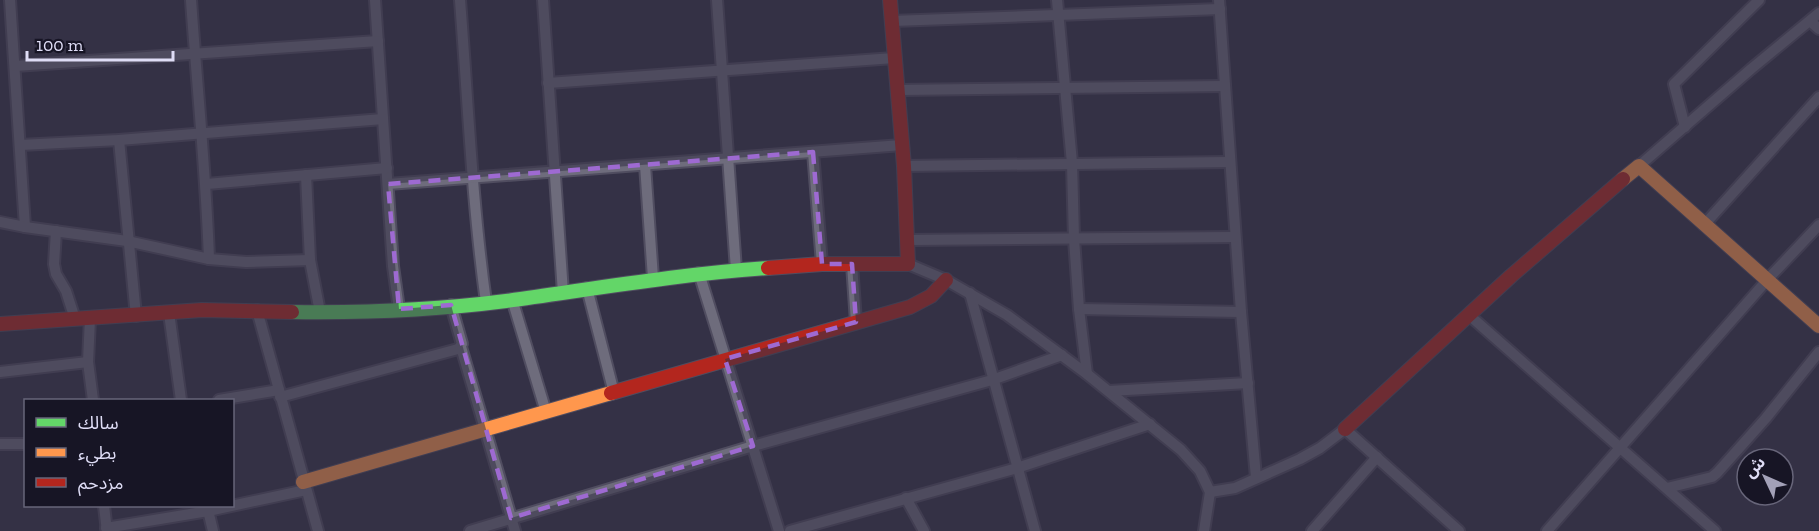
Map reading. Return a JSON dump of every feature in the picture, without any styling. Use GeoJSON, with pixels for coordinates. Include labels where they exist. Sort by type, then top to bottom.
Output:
{"type":"FeatureCollection","features":[{"type":"Feature","properties":{"kind":"street"},"geometry":{"type":"LineString","coordinates":[[10,0],[25,227]]}},
{"type":"Feature","properties":{"kind":"street"},"geometry":{"type":"LineString","coordinates":[[191,0],[200,133],[207,184],[209,259]]}},
{"type":"Feature","properties":{"kind":"street"},"geometry":{"type":"LineString","coordinates":[[375,0],[393,266],[399,309]]}},
{"type":"Feature","properties":{"kind":"street"},"geometry":{"type":"LineString","coordinates":[[460,0],[473,178],[486,302]]}},
{"type":"Feature","properties":{"kind":"street"},"geometry":{"type":"LineString","coordinates":[[543,0],[563,293]]}},
{"type":"Feature","properties":{"kind":"street"},"geometry":{"type":"LineString","coordinates":[[717,0],[736,270]]}},
{"type":"Feature","properties":{"kind":"street"},"geometry":{"type":"LineString","coordinates":[[890,0],[904,166],[908,264]]}},
{"type":"Feature","properties":{"kind":"street"},"geometry":{"type":"LineString","coordinates":[[1057,0],[1072,164],[1079,309],[1087,374]]}},
{"type":"Feature","properties":{"kind":"street"},"geometry":{"type":"LineString","coordinates":[[1685,127],[1674,84],[1759,0]]}},
{"type":"Feature","properties":{"kind":"street"},"geometry":{"type":"LineString","coordinates":[[891,21],[1220,4],[1235,237],[1256,477]]}},
{"type":"Feature","properties":{"kind":"street"},"geometry":{"type":"LineString","coordinates":[[1210,492],[1235,488],[1320,448],[1345,429],[1469,315],[1639,166],[1819,14]]}},
{"type":"Feature","properties":{"kind":"street"},"geometry":{"type":"LineString","coordinates":[[1810,21],[1819,29]]}},
{"type":"Feature","properties":{"kind":"street"},"geometry":{"type":"LineString","coordinates":[[15,66],[378,41]]}},
{"type":"Feature","properties":{"kind":"street"},"geometry":{"type":"LineString","coordinates":[[548,83],[894,58]]}},
{"type":"Feature","properties":{"kind":"street"},"geometry":{"type":"LineString","coordinates":[[898,90],[1225,86]]}},
{"type":"Feature","properties":{"kind":"street"},"geometry":{"type":"LineString","coordinates":[[1704,225],[1819,97]]}},
{"type":"Feature","properties":{"kind":"street"},"geometry":{"type":"LineString","coordinates":[[20,145],[119,140],[383,119]]}},
{"type":"Feature","properties":{"kind":"street"},"geometry":{"type":"LineString","coordinates":[[119,140],[136,316]]}},
{"type":"Feature","properties":{"kind":"street"},"geometry":{"type":"LineString","coordinates":[[388,184],[902,145]]}},
{"type":"Feature","properties":{"kind":"street"},"geometry":{"type":"LineString","coordinates":[[813,152],[822,264]]}},
{"type":"Feature","properties":{"kind":"street"},"geometry":{"type":"LineString","coordinates":[[904,166],[1230,162]]}},
{"type":"Feature","properties":{"kind":"street"},"geometry":{"type":"LineString","coordinates":[[645,165],[653,278]]}},
{"type":"Feature","properties":{"kind":"street"},"geometry":{"type":"LineString","coordinates":[[1639,166],[1819,326]]}},
{"type":"Feature","properties":{"kind":"street"},"geometry":{"type":"LineString","coordinates":[[207,184],[387,168]]}},
{"type":"Feature","properties":{"kind":"street"},"geometry":{"type":"LineString","coordinates":[[306,175],[310,260],[320,312]]}},
{"type":"Feature","properties":{"kind":"street"},"geometry":{"type":"LineString","coordinates":[[0,222],[127,241],[209,259],[246,262],[310,260]]}},
{"type":"Feature","properties":{"kind":"street"},"geometry":{"type":"LineString","coordinates":[[1547,531],[1768,279],[1819,225]]}},
{"type":"Feature","properties":{"kind":"street"},"geometry":{"type":"LineString","coordinates":[[56,231],[54,264],[56,274],[66,291],[75,319]]}},
{"type":"Feature","properties":{"kind":"street"},"geometry":{"type":"LineString","coordinates":[[908,240],[1235,237]]}},
{"type":"Feature","properties":{"kind":"street"},"geometry":{"type":"LineString","coordinates":[[0,324],[202,310],[351,313],[486,302],[699,273],[822,264],[908,264],[970,292],[1007,315],[1109,391],[1180,450],[1200,471],[1210,492],[1204,531]]}},
{"type":"Feature","properties":{"kind":"street"},"geometry":{"type":"LineString","coordinates":[[852,264],[856,322]]}},
{"type":"Feature","properties":{"kind":"street"},"geometry":{"type":"LineString","coordinates":[[699,273],[779,531]]}},
{"type":"Feature","properties":{"kind":"street"},"geometry":{"type":"LineString","coordinates":[[234,502],[305,486],[725,359],[910,307],[931,296],[946,280]]}},
{"type":"Feature","properties":{"kind":"street"},"geometry":{"type":"LineString","coordinates":[[587,288],[614,393]]}},
{"type":"Feature","properties":{"kind":"street"},"geometry":{"type":"LineString","coordinates":[[970,292],[992,380],[1035,531]]}},
{"type":"Feature","properties":{"kind":"street"},"geometry":{"type":"LineString","coordinates":[[512,299],[546,412]]}},
{"type":"Feature","properties":{"kind":"street"},"geometry":{"type":"LineString","coordinates":[[451,305],[461,347],[515,531]]}},
{"type":"Feature","properties":{"kind":"street"},"geometry":{"type":"LineString","coordinates":[[1079,309],[1241,312]]}},
{"type":"Feature","properties":{"kind":"street"},"geometry":{"type":"LineString","coordinates":[[257,310],[318,531]]}},
{"type":"Feature","properties":{"kind":"street"},"geometry":{"type":"LineString","coordinates":[[169,313],[181,399]]}},
{"type":"Feature","properties":{"kind":"street"},"geometry":{"type":"LineString","coordinates":[[1469,315],[1715,531]]}},
{"type":"Feature","properties":{"kind":"street"},"geometry":{"type":"LineString","coordinates":[[90,318],[88,362],[93,399]]}},
{"type":"Feature","properties":{"kind":"street"},"geometry":{"type":"LineString","coordinates":[[229,399],[280,394],[461,347]]}},
{"type":"Feature","properties":{"kind":"street"},"geometry":{"type":"LineString","coordinates":[[1667,488],[1712,477],[1718,473],[1819,352]]}},
{"type":"Feature","properties":{"kind":"street"},"geometry":{"type":"LineString","coordinates":[[470,531],[753,446],[992,380],[1062,355]]}},
{"type":"Feature","properties":{"kind":"street"},"geometry":{"type":"LineString","coordinates":[[0,372],[88,362]]}},
{"type":"Feature","properties":{"kind":"street"},"geometry":{"type":"LineString","coordinates":[[1109,391],[1248,383]]}},
{"type":"Feature","properties":{"kind":"street"},"geometry":{"type":"LineString","coordinates":[[790,531],[1017,468],[1150,424]]}},
{"type":"Feature","properties":{"kind":"street"},"geometry":{"type":"LineString","coordinates":[[1345,429],[1460,531]]}},
{"type":"Feature","properties":{"kind":"street"},"geometry":{"type":"LineString","coordinates":[[0,444],[24,444]]}},
{"type":"Feature","properties":{"kind":"street"},"geometry":{"type":"LineString","coordinates":[[1312,531],[1377,457]]}},
{"type":"Feature","properties":{"kind":"street"},"geometry":{"type":"LineString","coordinates":[[906,498],[924,531]]}},
{"type":"Feature","properties":{"kind":"street"},"geometry":{"type":"LineString","coordinates":[[104,507],[106,530],[143,526],[207,508],[213,531]]}},
{"type":"Feature","properties":{"kind":"highlighted area"},"geometry":{"type":"Polygon","coordinates":[[[813,152],[822,264],[852,264],[856,322],[725,359],[753,446],[511,518],[451,305],[399,309],[388,184],[813,152]]]}},
{"type":"Feature","properties":{"kind":"traffic: fast"},"geometry":{"type":"LineString","coordinates":[[292,312],[453,307],[669,278],[768,268]]}},
{"type":"Feature","properties":{"kind":"traffic: slow"},"geometry":{"type":"LineString","coordinates":[[1623,179],[1639,166],[1819,326]]}},
{"type":"Feature","properties":{"kind":"traffic: slow"},"geometry":{"type":"LineString","coordinates":[[303,482],[611,393]]}},
{"type":"Feature","properties":{"kind":"traffic: jam"},"geometry":{"type":"LineString","coordinates":[[768,268],[822,264],[908,264],[904,166],[890,0]]}},
{"type":"Feature","properties":{"kind":"traffic: jam"},"geometry":{"type":"LineString","coordinates":[[1345,429],[1511,276],[1623,179]]}},
{"type":"Feature","properties":{"kind":"traffic: jam"},"geometry":{"type":"LineString","coordinates":[[611,393],[910,307],[931,296],[946,280]]}},
{"type":"Feature","properties":{"kind":"traffic: jam"},"geometry":{"type":"LineString","coordinates":[[0,324],[202,310],[292,312]]}}]}
